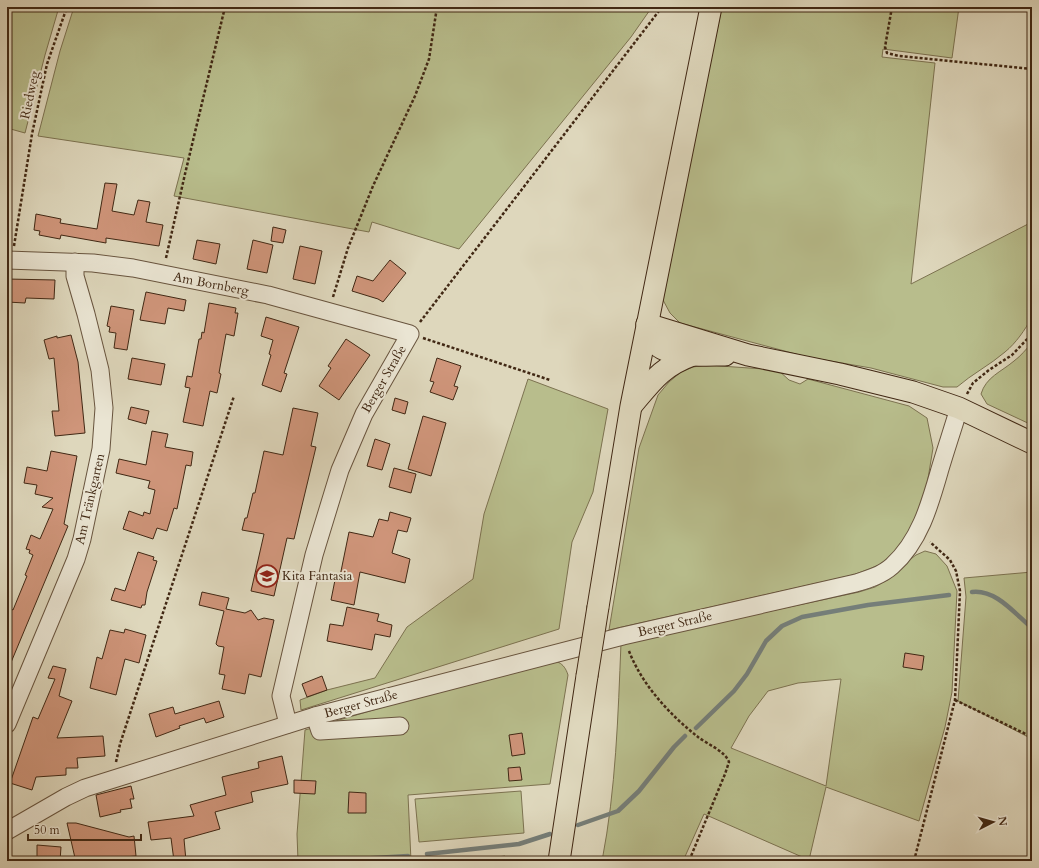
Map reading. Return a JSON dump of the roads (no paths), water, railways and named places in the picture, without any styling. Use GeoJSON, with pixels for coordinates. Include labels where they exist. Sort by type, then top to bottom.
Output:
{"type":"FeatureCollection","features":[{"type":"Feature","properties":{"kind":"main road"},"geometry":{"type":"LineString","coordinates":[[559,861],[587,676],[631,406],[711,7]]}},
{"type":"Feature","properties":{"kind":"main road"},"geometry":{"type":"LineString","coordinates":[[647,324],[748,354],[872,381],[913,392],[959,408],[1032,443]]}},
{"type":"Feature","properties":{"kind":"main road"},"geometry":{"type":"LineString","coordinates":[[647,324],[650,335],[662,350],[693,355],[748,354]]}},
{"type":"Feature","properties":{"kind":"main road"},"geometry":{"type":"LineString","coordinates":[[631,406],[662,371],[673,363],[693,355]]}},
{"type":"Feature","properties":{"kind":"street","name":"Am Bornberg"},"geometry":{"type":"LineString","coordinates":[[9,260],[93,263],[133,268],[268,295],[410,334]]}},
{"type":"Feature","properties":{"kind":"street","name":"Am Tränkgarten"},"geometry":{"type":"LineString","coordinates":[[7,724],[78,552],[101,449],[104,408],[100,370],[75,276],[75,262]]}},
{"type":"Feature","properties":{"kind":"street","name":"Berger Straße"},"geometry":{"type":"LineString","coordinates":[[288,724],[281,696],[314,555],[340,470],[364,414],[410,334]]}},
{"type":"Feature","properties":{"kind":"street","name":"Berger Straße"},"geometry":{"type":"LineString","coordinates":[[7,831],[78,791],[118,776],[315,716],[623,636],[870,579],[885,571],[900,558],[918,531],[930,505],[959,408]]}},
{"type":"Feature","properties":{"kind":"street"},"geometry":{"type":"LineString","coordinates":[[315,716],[320,731],[400,726]]}},
{"type":"Feature","properties":{"kind":"waterway"},"geometry":{"type":"LineString","coordinates":[[972,592],[981,592],[997,598],[1032,628]]}},
{"type":"Feature","properties":{"kind":"waterway"},"geometry":{"type":"LineString","coordinates":[[696,728],[734,691],[747,674],[766,641],[782,626],[802,617],[868,605],[949,595]]}},
{"type":"Feature","properties":{"kind":"waterway"},"geometry":{"type":"LineString","coordinates":[[578,825],[618,811],[639,791],[674,747],[685,736]]}},
{"type":"Feature","properties":{"kind":"waterway"},"geometry":{"type":"LineString","coordinates":[[427,854],[519,844],[550,834]]}},
{"type":"Feature","properties":{"kind":"waterway"},"geometry":{"type":"LineString","coordinates":[[324,861],[408,856]]}},
{"type":"Feature","properties":{"kind":"place","name":"Kita Fantasia"},"geometry":{"type":"Point","coordinates":[267,576]}}]}
